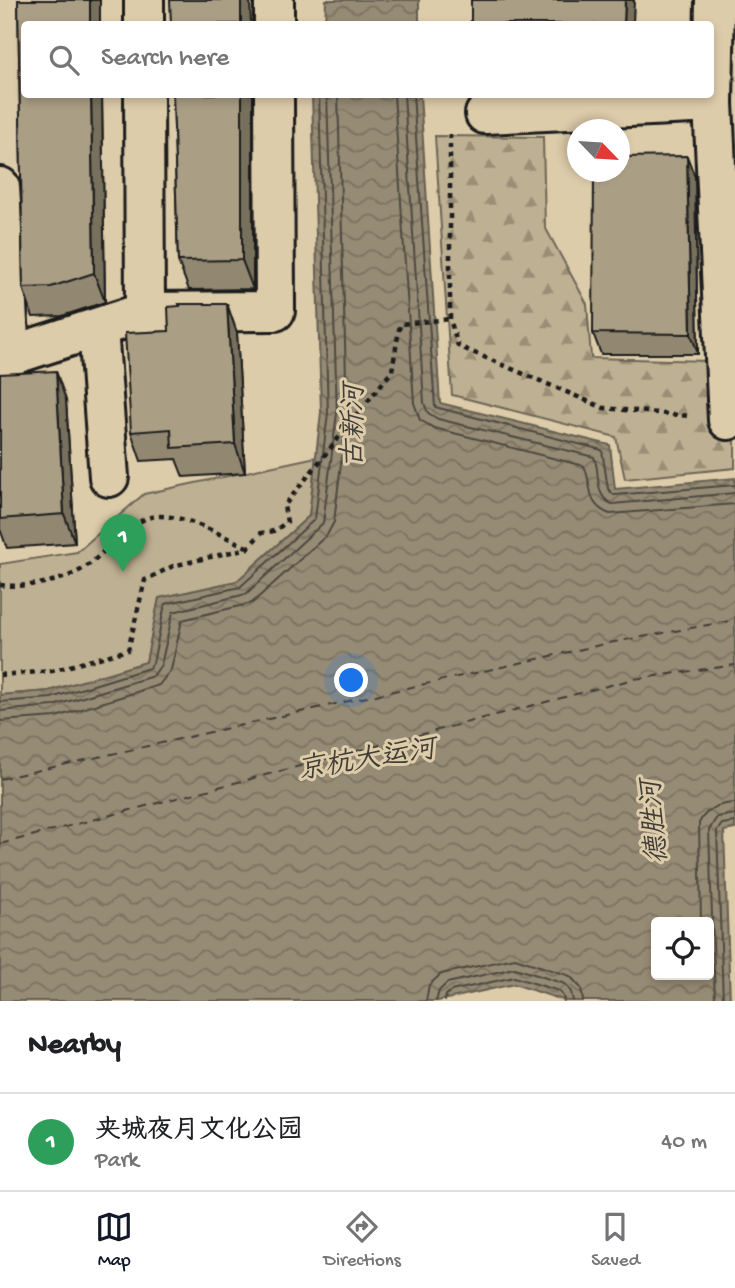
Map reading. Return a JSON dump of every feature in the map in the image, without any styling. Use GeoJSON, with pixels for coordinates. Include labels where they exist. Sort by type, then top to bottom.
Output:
{"type":"FeatureCollection","features":[{"type":"Feature","properties":{"kind":"lane"},"geometry":{"type":"LineString","coordinates":[[144,0],[144,21]]}},
{"type":"Feature","properties":{"kind":"lane"},"geometry":{"type":"LineString","coordinates":[[274,0],[274,21]]}},
{"type":"Feature","properties":{"kind":"lane"},"geometry":{"type":"LineString","coordinates":[[714,52],[715,0]]}},
{"type":"Feature","properties":{"kind":"lane"},"geometry":{"type":"LineString","coordinates":[[144,98],[145,312]]}},
{"type":"Feature","properties":{"kind":"lane"},"geometry":{"type":"LineString","coordinates":[[0,187],[5,358],[145,312],[275,311],[274,98]]}},
{"type":"Feature","properties":{"kind":"lane"},"geometry":{"type":"LineString","coordinates":[[713,98],[728,420]]}},
{"type":"Feature","properties":{"kind":"lane"},"geometry":{"type":"LineString","coordinates":[[468,118],[713,103]]}},
{"type":"Feature","properties":{"kind":"lane"},"geometry":{"type":"LineString","coordinates":[[98,328],[109,477]]}},
{"type":"Feature","properties":{"kind":"path"},"geometry":{"type":"LineString","coordinates":[[468,118],[450,318],[458,345],[604,408],[728,420]]}},
{"type":"Feature","properties":{"kind":"path"},"geometry":{"type":"LineString","coordinates":[[0,675],[52,671],[128,650],[145,580],[173,566],[248,548],[261,533],[274,531],[287,522],[284,506],[392,371],[400,324],[450,318]]}},
{"type":"Feature","properties":{"kind":"path"},"geometry":{"type":"LineString","coordinates":[[0,585],[15,587],[63,577],[86,567],[128,530],[151,517],[186,519],[248,548]]}},
{"type":"Feature","properties":{"kind":"green space"},"geometry":{"type":"Polygon","coordinates":[[[435,136],[543,137],[545,227],[587,304],[591,358],[710,361],[735,432],[735,468],[625,479],[616,437],[452,395],[435,136]]]}},
{"type":"Feature","properties":{"kind":"green space"},"geometry":{"type":"Polygon","coordinates":[[[316,457],[309,516],[237,581],[159,598],[146,662],[49,691],[0,695],[0,564],[77,552],[144,494],[316,457]]]}},
{"type":"Feature","properties":{"kind":"water"},"geometry":{"type":"Polygon","coordinates":[[[326,0],[419,0],[419,21],[325,21],[326,0]]]}},
{"type":"Feature","properties":{"kind":"water"},"geometry":{"type":"Polygon","coordinates":[[[312,98],[420,98],[440,403],[610,445],[615,489],[735,478],[735,829],[724,831],[730,1001],[566,1001],[514,984],[438,1001],[0,1001],[0,695],[49,691],[146,662],[159,598],[237,581],[309,516],[321,412],[312,98]]]}},
{"type":"Feature","properties":{"kind":"building"},"geometry":{"type":"Polygon","coordinates":[[[18,0],[90,0],[90,21],[21,21],[21,98],[91,98],[94,273],[51,287],[23,288],[18,0]]]}},
{"type":"Feature","properties":{"kind":"building"},"geometry":{"type":"Polygon","coordinates":[[[170,0],[241,0],[241,21],[171,21],[170,0]]]}},
{"type":"Feature","properties":{"kind":"building"},"geometry":{"type":"Polygon","coordinates":[[[471,0],[625,0],[624,21],[471,21],[471,0]]]}},
{"type":"Feature","properties":{"kind":"building"},"geometry":{"type":"Polygon","coordinates":[[[173,98],[242,98],[242,260],[178,261],[173,98]]]}},
{"type":"Feature","properties":{"kind":"building"},"geometry":{"type":"Polygon","coordinates":[[[687,156],[691,334],[593,333],[594,182],[630,182],[630,157],[687,156]]]}},
{"type":"Feature","properties":{"kind":"building"},"geometry":{"type":"Polygon","coordinates":[[[179,304],[227,304],[235,444],[172,448],[171,429],[131,432],[125,333],[169,331],[168,307],[180,306],[179,304]]]}},
{"type":"Feature","properties":{"kind":"building"},"geometry":{"type":"Polygon","coordinates":[[[56,371],[64,514],[0,519],[0,374],[56,371]]]}},
{"type":"Feature","properties":{"kind":"ferry route"},"geometry":{"type":"LineString","coordinates":[[0,779],[609,643],[735,620]]}},
{"type":"Feature","properties":{"kind":"ferry route"},"geometry":{"type":"LineString","coordinates":[[0,844],[634,679],[735,665]]}},
{"type":"Feature","properties":{"kind":"place","name":"夹城夜月文化公园"},"geometry":{"type":"Point","coordinates":[123,572]}},
{"type":"Feature","properties":{"kind":"water label","name":"古新河"},"geometry":{"type":"Point","coordinates":[351,426]}},
{"type":"Feature","properties":{"kind":"water label","name":"京杭大运河"},"geometry":{"type":"Point","coordinates":[366,757]}},
{"type":"Feature","properties":{"kind":"water label","name":"德胜河"},"geometry":{"type":"Point","coordinates":[652,822]}}]}
